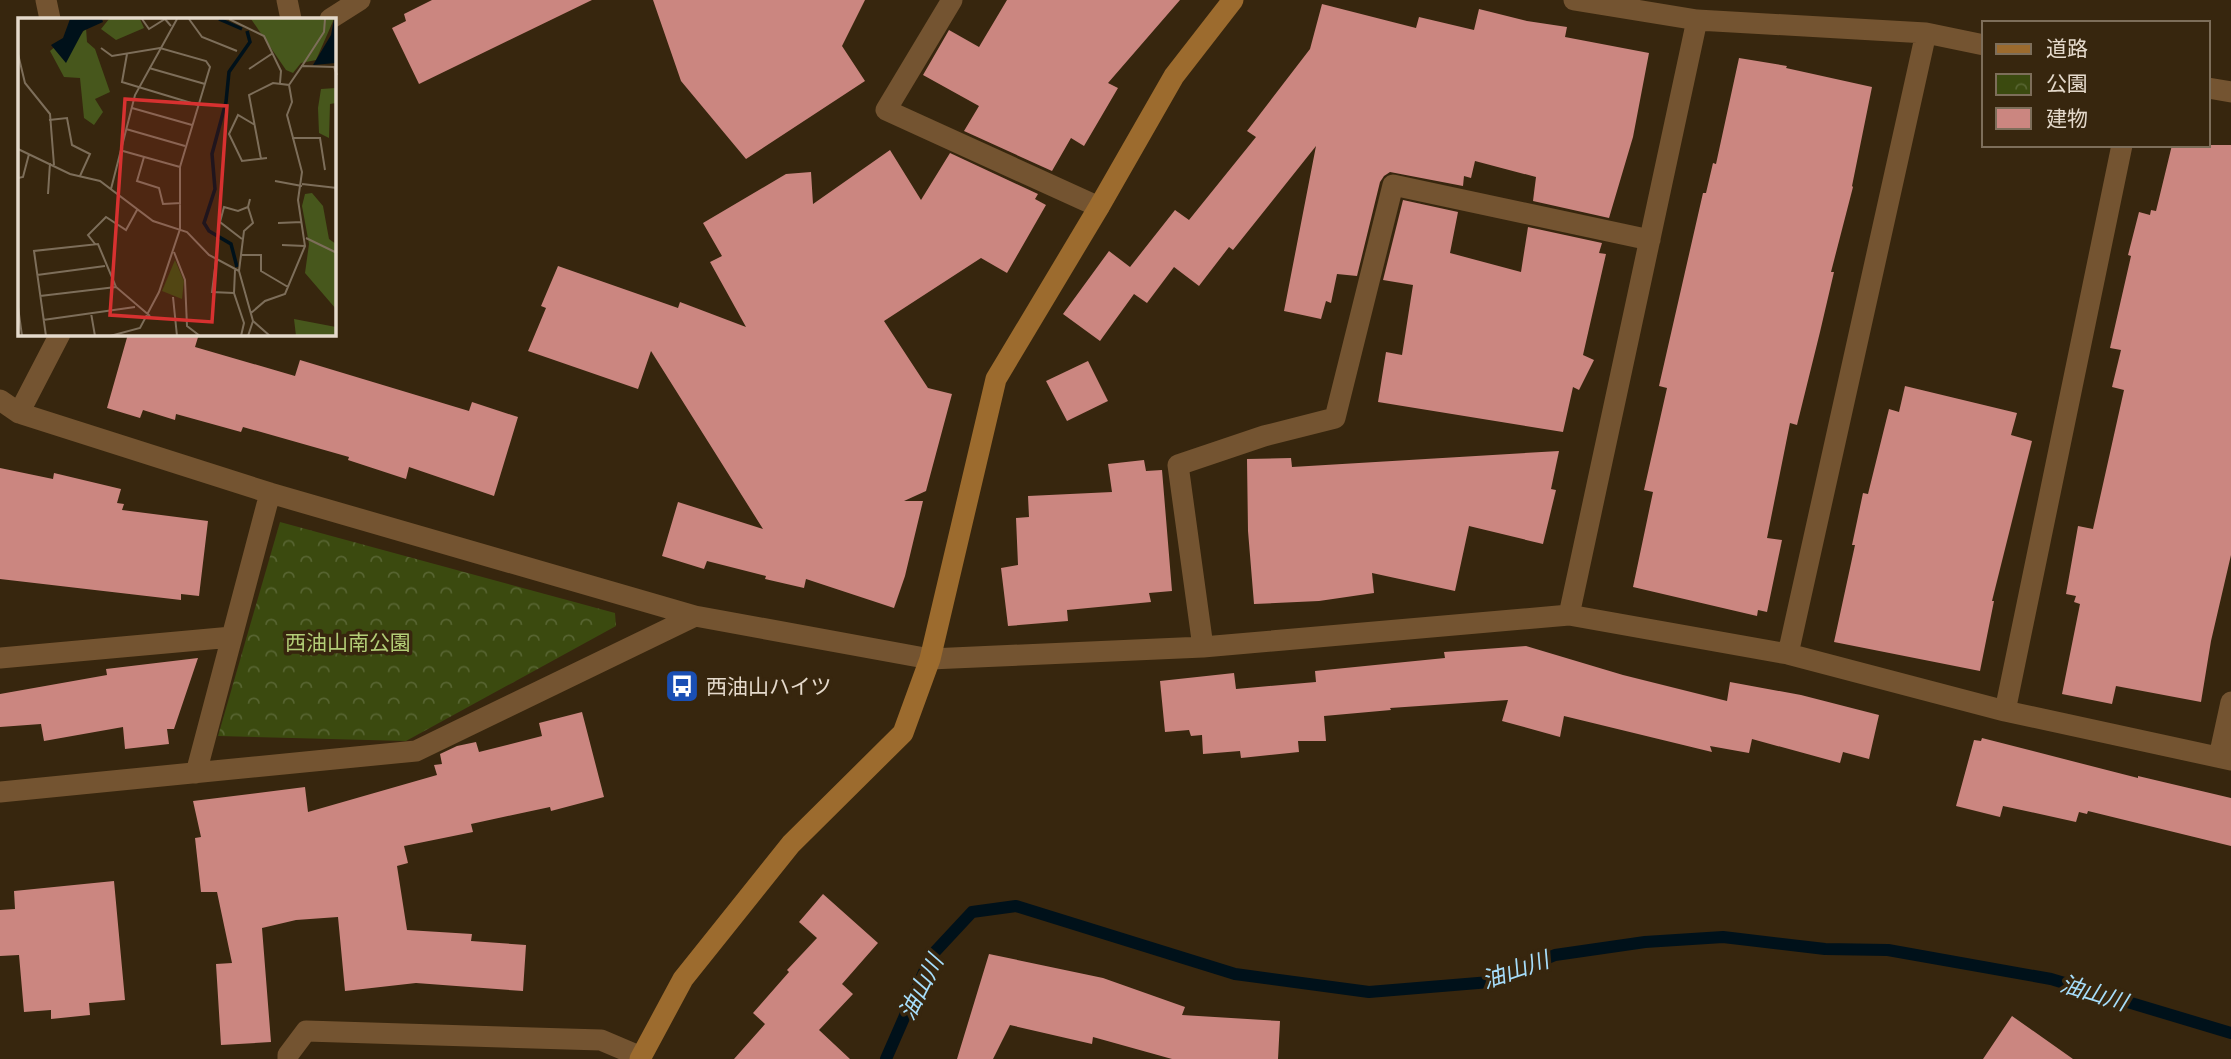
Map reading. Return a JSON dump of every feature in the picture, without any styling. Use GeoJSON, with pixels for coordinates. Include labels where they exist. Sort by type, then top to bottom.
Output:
{"type":"FeatureCollection","features":[{"type":"Feature","properties":{"kind":"street"},"geometry":{"type":"LineString","coordinates":[[46,0],[50,18]]}},
{"type":"Feature","properties":{"kind":"street"},"geometry":{"type":"LineString","coordinates":[[287,0],[291,18]]}},
{"type":"Feature","properties":{"kind":"street"},"geometry":{"type":"LineString","coordinates":[[332,18],[360,0]]}},
{"type":"Feature","properties":{"kind":"street"},"geometry":{"type":"LineString","coordinates":[[952,0],[886,110],[1099,207]]}},
{"type":"Feature","properties":{"kind":"street"},"geometry":{"type":"LineString","coordinates":[[288,1059],[288,1055],[306,1031],[601,1040],[640,1058],[683,979],[790,844],[903,733],[930,659],[996,379],[1174,76],[1233,0]]}},
{"type":"Feature","properties":{"kind":"street"},"geometry":{"type":"LineString","coordinates":[[1574,0],[1698,20],[1926,33],[1982,45]]}},
{"type":"Feature","properties":{"kind":"street"},"geometry":{"type":"LineString","coordinates":[[1569,615],[1698,20]]}},
{"type":"Feature","properties":{"kind":"street"},"geometry":{"type":"LineString","coordinates":[[1788,654],[1926,33]]}},
{"type":"Feature","properties":{"kind":"street"},"geometry":{"type":"LineString","coordinates":[[2210,88],[2231,92]]}},
{"type":"Feature","properties":{"kind":"street"},"geometry":{"type":"LineString","coordinates":[[2005,711],[2122,147]]}},
{"type":"Feature","properties":{"kind":"street"},"geometry":{"type":"LineString","coordinates":[[1203,648],[1178,465],[1264,436],[1335,418],[1393,186],[1650,240]]}},
{"type":"Feature","properties":{"kind":"street"},"geometry":{"type":"LineString","coordinates":[[19,413],[60,336]]}},
{"type":"Feature","properties":{"kind":"street"},"geometry":{"type":"LineString","coordinates":[[0,400],[19,413],[270,493],[695,616],[930,659],[1203,648],[1569,615],[1788,654],[2005,711],[2225,759],[2231,702]]}},
{"type":"Feature","properties":{"kind":"street"},"geometry":{"type":"LineString","coordinates":[[196,774],[270,493]]}},
{"type":"Feature","properties":{"kind":"street"},"geometry":{"type":"LineString","coordinates":[[0,792],[416,751],[695,616]]}},
{"type":"Feature","properties":{"kind":"street"},"geometry":{"type":"LineString","coordinates":[[0,659],[232,637]]}},
{"type":"Feature","properties":{"kind":"green space","name":"西油山南公園"},"geometry":{"type":"Polygon","coordinates":[[[280,522],[615,613],[616,626],[406,741],[218,736],[280,522]]]}},
{"type":"Feature","properties":{"kind":"building"},"geometry":{"type":"Polygon","coordinates":[[[432,0],[592,0],[419,84],[392,28],[406,21],[404,14],[432,0]]]}},
{"type":"Feature","properties":{"kind":"building"},"geometry":{"type":"Polygon","coordinates":[[[653,0],[865,0],[842,46],[865,81],[746,159],[681,81],[653,0]]]}},
{"type":"Feature","properties":{"kind":"building"},"geometry":{"type":"Polygon","coordinates":[[[1007,0],[1180,0],[1108,83],[1118,88],[1084,146],[1071,138],[1052,171],[964,131],[979,106],[923,75],[949,30],[979,47],[1007,0]]]}},
{"type":"Feature","properties":{"kind":"building"},"geometry":{"type":"Polygon","coordinates":[[[1322,4],[1416,28],[1419,17],[1474,30],[1479,9],[1527,21],[1567,27],[1565,37],[1649,53],[1633,137],[1609,218],[1533,201],[1536,177],[1475,161],[1471,178],[1464,176],[1463,186],[1390,172],[1380,182],[1357,276],[1337,274],[1331,303],[1326,301],[1321,319],[1284,311],[1316,146],[1233,250],[1229,247],[1199,286],[1174,267],[1147,303],[1134,294],[1100,341],[1063,314],[1109,251],[1130,267],[1175,210],[1189,220],[1256,137],[1247,131],[1310,49],[1322,4]]]}},
{"type":"Feature","properties":{"kind":"building"},"geometry":{"type":"Polygon","coordinates":[[[1739,58],[1787,66],[1786,68],[1872,87],[1853,187],[1831,272],[1834,272],[1797,425],[1790,423],[1767,538],[1782,540],[1767,612],[1758,610],[1757,616],[1633,587],[1653,492],[1644,490],[1667,388],[1659,386],[1703,193],[1706,193],[1713,163],[1716,164],[1739,58]]]}},
{"type":"Feature","properties":{"kind":"building"},"geometry":{"type":"Polygon","coordinates":[[[2231,145],[2231,555],[2211,641],[2201,702],[2116,686],[2112,704],[2062,694],[2080,604],[2074,602],[2076,596],[2066,594],[2078,526],[2093,529],[2124,390],[2112,387],[2121,350],[2110,348],[2131,256],[2128,255],[2139,212],[2150,215],[2151,210],[2156,211],[2172,147],[2231,145]]]}},
{"type":"Feature","properties":{"kind":"building"},"geometry":{"type":"Polygon","coordinates":[[[890,150],[921,200],[950,153],[1038,194],[1035,199],[1046,205],[1007,273],[981,258],[884,321],[928,388],[952,394],[926,491],[904,501],[923,501],[905,576],[894,608],[806,579],[804,588],[707,561],[704,569],[662,556],[678,502],[763,529],[651,351],[638,389],[528,351],[546,308],[541,306],[558,266],[678,308],[680,302],[746,327],[710,262],[722,256],[703,223],[786,174],[811,172],[813,204],[890,150]]]}},
{"type":"Feature","properties":{"kind":"building"},"geometry":{"type":"Polygon","coordinates":[[[1403,200],[1458,212],[1450,253],[1521,272],[1528,227],[1602,243],[1599,253],[1606,254],[1583,355],[1594,360],[1579,390],[1573,387],[1563,432],[1378,402],[1386,352],[1402,355],[1413,285],[1383,280],[1403,200]]]}},
{"type":"Feature","properties":{"kind":"building"},"geometry":{"type":"Polygon","coordinates":[[[127,336],[198,336],[195,347],[295,376],[300,360],[469,411],[472,402],[518,417],[494,496],[409,467],[406,479],[348,460],[349,457],[243,427],[241,432],[176,414],[175,420],[143,410],[140,418],[107,408],[127,336]]]}},
{"type":"Feature","properties":{"kind":"building"},"geometry":{"type":"Polygon","coordinates":[[[1088,361],[1108,401],[1067,421],[1046,381],[1088,361]]]}},
{"type":"Feature","properties":{"kind":"building"},"geometry":{"type":"Polygon","coordinates":[[[1905,386],[2017,413],[2011,435],[2032,441],[1992,601],[1980,671],[1834,642],[1863,493],[1868,494],[1889,409],[1899,412],[1905,386]]]}},
{"type":"Feature","properties":{"kind":"building"},"geometry":{"type":"Polygon","coordinates":[[[1559,451],[1551,489],[1556,490],[1543,544],[1469,526],[1455,591],[1372,573],[1374,593],[1319,601],[1254,604],[1248,531],[1247,459],[1291,458],[1292,467],[1559,451]]]}},
{"type":"Feature","properties":{"kind":"building"},"geometry":{"type":"Polygon","coordinates":[[[1144,460],[1146,471],[1162,470],[1172,591],[1149,593],[1151,602],[1067,610],[1068,621],[1008,626],[1001,568],[1018,565],[1016,518],[1029,517],[1028,496],[1112,492],[1108,464],[1144,460]]]}},
{"type":"Feature","properties":{"kind":"building"},"geometry":{"type":"Polygon","coordinates":[[[0,468],[53,479],[54,473],[121,489],[117,503],[124,504],[122,510],[208,521],[199,596],[181,594],[181,600],[0,579],[0,468]]]}},
{"type":"Feature","properties":{"kind":"building"},"geometry":{"type":"Polygon","coordinates":[[[1526,646],[1623,675],[1727,701],[1730,682],[1801,695],[1879,715],[1869,759],[1843,752],[1840,763],[1752,739],[1749,753],[1710,746],[1712,752],[1564,716],[1560,737],[1502,721],[1508,700],[1390,708],[1391,710],[1324,716],[1326,741],[1298,741],[1299,752],[1241,758],[1240,751],[1203,754],[1202,735],[1191,736],[1189,730],[1165,732],[1160,681],[1234,673],[1236,689],[1316,682],[1315,671],[1445,658],[1444,652],[1526,646]]]}},
{"type":"Feature","properties":{"kind":"building"},"geometry":{"type":"Polygon","coordinates":[[[198,658],[174,729],[167,729],[169,744],[125,749],[123,727],[44,741],[41,724],[0,727],[0,694],[107,675],[106,669],[198,658]]]}},
{"type":"Feature","properties":{"kind":"building"},"geometry":{"type":"Polygon","coordinates":[[[582,712],[604,797],[551,811],[550,807],[471,824],[473,832],[404,846],[408,863],[397,866],[407,930],[472,934],[471,941],[526,945],[523,991],[416,983],[345,991],[338,917],[296,920],[262,928],[271,1042],[221,1045],[216,964],[232,963],[217,892],[201,892],[195,838],[201,837],[193,801],[305,787],[308,812],[437,775],[434,765],[442,764],[440,754],[457,746],[476,742],[479,752],[542,736],[539,723],[582,712]]]}},
{"type":"Feature","properties":{"kind":"building"},"geometry":{"type":"Polygon","coordinates":[[[1982,738],[2138,778],[2231,798],[2231,846],[2088,811],[2087,814],[2079,812],[2076,822],[2003,806],[2000,817],[1956,806],[1974,740],[1981,741],[1982,738]]]}},
{"type":"Feature","properties":{"kind":"building"},"geometry":{"type":"Polygon","coordinates":[[[114,881],[125,1000],[89,1003],[90,1015],[51,1019],[51,1010],[24,1012],[19,955],[0,956],[0,910],[15,909],[14,891],[114,881]]]}},
{"type":"Feature","properties":{"kind":"building"},"geometry":{"type":"Polygon","coordinates":[[[823,894],[878,943],[842,984],[853,994],[819,1030],[850,1059],[734,1059],[765,1024],[753,1013],[817,938],[799,922],[823,894]]]}},
{"type":"Feature","properties":{"kind":"building"},"geometry":{"type":"Polygon","coordinates":[[[989,954],[1103,978],[1185,1007],[1182,1015],[1280,1021],[1278,1059],[1172,1059],[1093,1037],[1092,1044],[1010,1025],[993,1059],[957,1059],[989,954]]]}},
{"type":"Feature","properties":{"kind":"building"},"geometry":{"type":"Polygon","coordinates":[[[2012,1016],[2073,1059],[1983,1059],[2012,1016]]]}},
{"type":"Feature","properties":{"kind":"waterway","name":"油山川"},"geometry":{"type":"LineString","coordinates":[[886,1059],[931,956],[972,912],[1016,906],[1235,974],[1369,992],[1490,982],[1555,955],[1645,942],[1723,937],[1825,949],[1888,950],[2051,979],[2231,1033]]}},
{"type":"Feature","properties":{"kind":"place","name":"西油山ハイツ"},"geometry":{"type":"Point","coordinates":[682,686]}}]}
